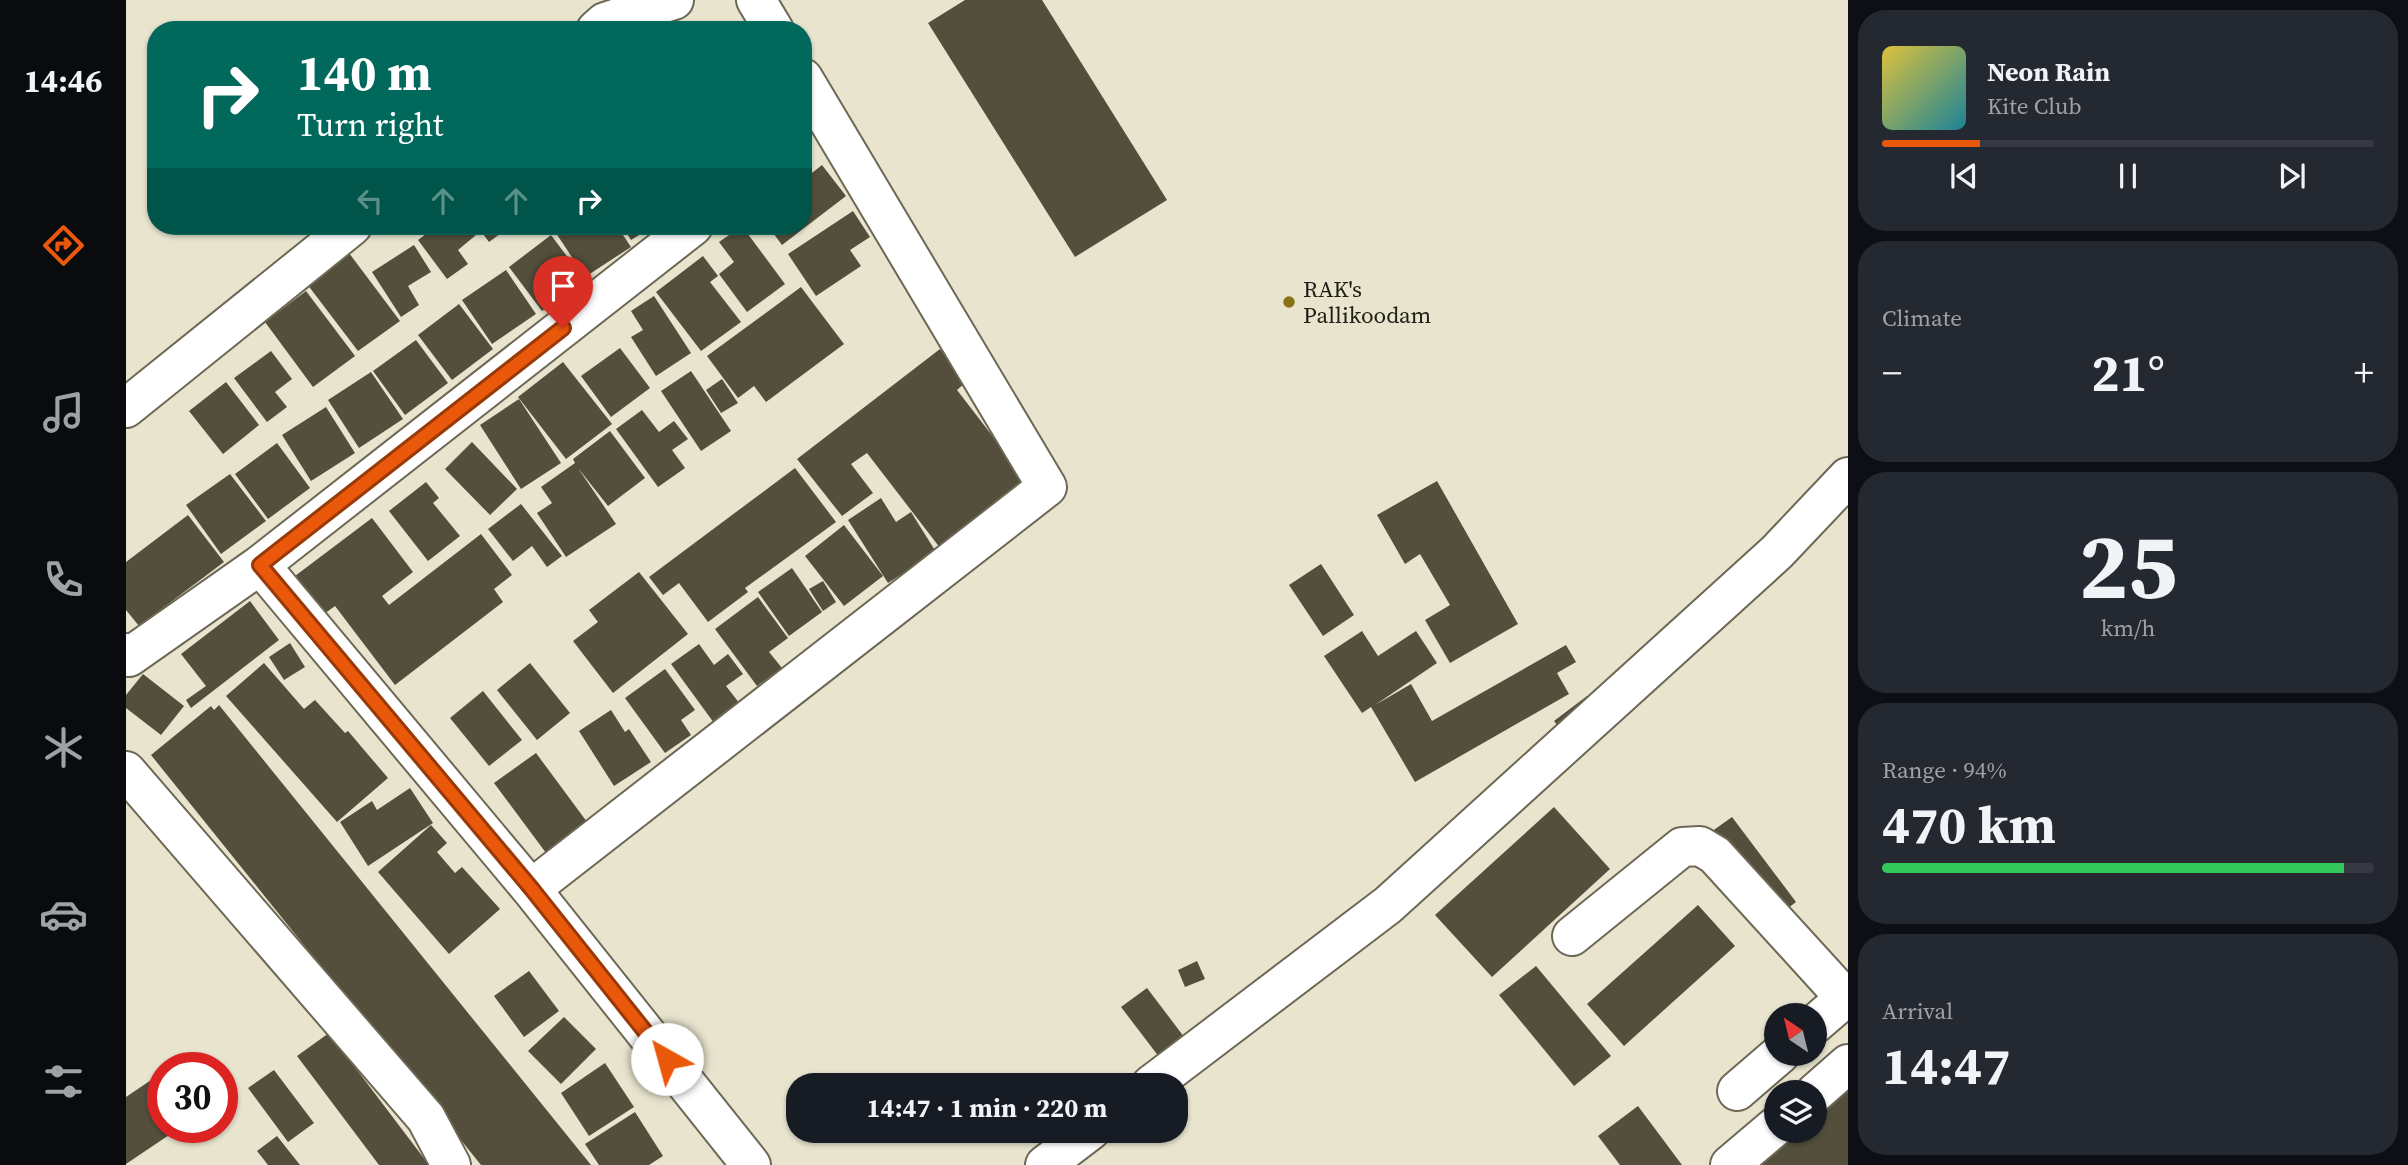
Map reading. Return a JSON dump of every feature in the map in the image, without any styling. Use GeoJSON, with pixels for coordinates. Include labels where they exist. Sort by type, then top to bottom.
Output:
{"type":"FeatureCollection","features":[{"type":"Feature","properties":{"kind":"street"},"geometry":{"type":"LineString","coordinates":[[608,21],[674,0]]}},
{"type":"Feature","properties":{"kind":"street"},"geometry":{"type":"LineString","coordinates":[[756,0],[769,21]]}},
{"type":"Feature","properties":{"kind":"street"},"geometry":{"type":"LineString","coordinates":[[531,888],[1047,486],[816,129]]}},
{"type":"Feature","properties":{"kind":"street"},"geometry":{"type":"LineString","coordinates":[[126,408],[341,235]]}},
{"type":"Feature","properties":{"kind":"street"},"geometry":{"type":"LineString","coordinates":[[127,656],[260,565],[682,235]]}},
{"type":"Feature","properties":{"kind":"street"},"geometry":{"type":"LineString","coordinates":[[1167,1073],[1388,905],[1777,552],[1848,477]]}},
{"type":"Feature","properties":{"kind":"street"},"geometry":{"type":"LineString","coordinates":[[260,565],[531,888],[751,1165]]}},
{"type":"Feature","properties":{"kind":"street"},"geometry":{"type":"LineString","coordinates":[[126,771],[426,1118],[451,1165]]}},
{"type":"Feature","properties":{"kind":"street"},"geometry":{"type":"LineString","coordinates":[[1572,936],[1682,847],[1700,846],[1715,855],[1847,999],[1827,1015]]}},
{"type":"Feature","properties":{"kind":"street"},"geometry":{"type":"LineString","coordinates":[[1827,1082],[1848,1064]]}},
{"type":"Feature","properties":{"kind":"street"},"geometry":{"type":"LineString","coordinates":[[1737,1091],[1766,1066]]}},
{"type":"Feature","properties":{"kind":"street"},"geometry":{"type":"LineString","coordinates":[[1730,1165],[1764,1136]]}},
{"type":"Feature","properties":{"kind":"street"},"geometry":{"type":"LineString","coordinates":[[1045,1165],[1074,1143]]}},
{"type":"Feature","properties":{"kind":"building"},"geometry":{"type":"Polygon","coordinates":[[[965,0],[1042,0],[1167,200],[1075,257],[928,23],[965,0]]]}},
{"type":"Feature","properties":{"kind":"building"},"geometry":{"type":"Polygon","coordinates":[[[822,165],[846,196],[812,222],[812,173],[822,165]]]}},
{"type":"Feature","properties":{"kind":"building"},"geometry":{"type":"Polygon","coordinates":[[[853,211],[870,237],[850,250],[861,266],[816,296],[788,254],[853,211]]]}},
{"type":"Feature","properties":{"kind":"building"},"geometry":{"type":"Polygon","coordinates":[[[425,235],[476,235],[458,250],[468,264],[447,279],[418,240],[425,235]]]}},
{"type":"Feature","properties":{"kind":"building"},"geometry":{"type":"Polygon","coordinates":[[[484,235],[499,235],[489,242],[484,235]]]}},
{"type":"Feature","properties":{"kind":"building"},"geometry":{"type":"Polygon","coordinates":[[[551,235],[584,279],[542,311],[509,267],[551,235]]]}},
{"type":"Feature","properties":{"kind":"building"},"geometry":{"type":"Polygon","coordinates":[[[557,235],[623,235],[631,247],[585,277],[557,235]]]}},
{"type":"Feature","properties":{"kind":"building"},"geometry":{"type":"Polygon","coordinates":[[[729,235],[749,235],[785,284],[747,312],[719,274],[734,262],[719,242],[729,235]]]}},
{"type":"Feature","properties":{"kind":"building"},"geometry":{"type":"Polygon","coordinates":[[[775,235],[795,235],[782,245],[775,235]]]}},
{"type":"Feature","properties":{"kind":"building"},"geometry":{"type":"Polygon","coordinates":[[[414,245],[431,272],[408,286],[419,305],[401,317],[372,272],[414,245]]]}},
{"type":"Feature","properties":{"kind":"building"},"geometry":{"type":"Polygon","coordinates":[[[349,253],[400,321],[358,351],[307,284],[349,253]]]}},
{"type":"Feature","properties":{"kind":"building"},"geometry":{"type":"Polygon","coordinates":[[[703,256],[718,276],[710,282],[741,322],[701,351],[656,292],[703,256]]]}},
{"type":"Feature","properties":{"kind":"building"},"geometry":{"type":"Polygon","coordinates":[[[506,270],[536,314],[492,344],[462,300],[506,270]]]}},
{"type":"Feature","properties":{"kind":"building"},"geometry":{"type":"Polygon","coordinates":[[[801,287],[844,344],[766,402],[754,386],[738,398],[707,356],[801,287]]]}},
{"type":"Feature","properties":{"kind":"building"},"geometry":{"type":"Polygon","coordinates":[[[306,291],[355,356],[313,387],[265,322],[306,291]]]}},
{"type":"Feature","properties":{"kind":"building"},"geometry":{"type":"Polygon","coordinates":[[[654,296],[691,353],[656,376],[631,337],[643,330],[631,311],[654,296]]]}},
{"type":"Feature","properties":{"kind":"building"},"geometry":{"type":"Polygon","coordinates":[[[459,304],[493,349],[452,380],[418,335],[459,304]]]}},
{"type":"Feature","properties":{"kind":"building"},"geometry":{"type":"Polygon","coordinates":[[[416,340],[448,383],[405,415],[373,371],[416,340]]]}},
{"type":"Feature","properties":{"kind":"building"},"geometry":{"type":"Polygon","coordinates":[[[620,348],[650,388],[611,417],[581,376],[620,348]]]}},
{"type":"Feature","properties":{"kind":"building"},"geometry":{"type":"Polygon","coordinates":[[[940,349],[966,382],[957,390],[1031,486],[944,553],[867,453],[851,464],[873,493],[842,516],[797,459],[940,349]]]}},
{"type":"Feature","properties":{"kind":"building"},"geometry":{"type":"Polygon","coordinates":[[[271,351],[292,379],[275,392],[287,407],[267,422],[234,378],[271,351]]]}},
{"type":"Feature","properties":{"kind":"building"},"geometry":{"type":"Polygon","coordinates":[[[563,362],[612,424],[566,459],[518,397],[563,362]]]}},
{"type":"Feature","properties":{"kind":"building"},"geometry":{"type":"Polygon","coordinates":[[[691,371],[731,431],[701,451],[661,391],[691,371]]]}},
{"type":"Feature","properties":{"kind":"building"},"geometry":{"type":"Polygon","coordinates":[[[371,372],[403,419],[359,448],[328,400],[371,372]]]}},
{"type":"Feature","properties":{"kind":"building"},"geometry":{"type":"Polygon","coordinates":[[[722,379],[738,403],[721,413],[706,390],[722,379]]]}},
{"type":"Feature","properties":{"kind":"building"},"geometry":{"type":"Polygon","coordinates":[[[226,382],[259,425],[223,454],[189,411],[226,382]]]}},
{"type":"Feature","properties":{"kind":"building"},"geometry":{"type":"Polygon","coordinates":[[[519,399],[561,463],[521,489],[480,425],[519,399]]]}},
{"type":"Feature","properties":{"kind":"building"},"geometry":{"type":"Polygon","coordinates":[[[326,407],[355,453],[311,481],[282,435],[326,407]]]}},
{"type":"Feature","properties":{"kind":"building"},"geometry":{"type":"Polygon","coordinates":[[[642,410],[659,432],[674,421],[688,439],[672,450],[685,468],[658,487],[616,429],[642,410]]]}},
{"type":"Feature","properties":{"kind":"building"},"geometry":{"type":"Polygon","coordinates":[[[610,431],[645,478],[608,506],[578,468],[616,524],[566,557],[537,513],[552,503],[541,487],[575,463],[573,459],[610,431]]]}},
{"type":"Feature","properties":{"kind":"building"},"geometry":{"type":"Polygon","coordinates":[[[472,442],[517,489],[490,515],[445,469],[472,442]]]}},
{"type":"Feature","properties":{"kind":"building"},"geometry":{"type":"Polygon","coordinates":[[[277,443],[310,488],[268,519],[235,474],[277,443]]]}},
{"type":"Feature","properties":{"kind":"building"},"geometry":{"type":"Polygon","coordinates":[[[795,468],[836,522],[745,588],[748,592],[708,622],[679,583],[663,595],[649,577],[795,468]]]}},
{"type":"Feature","properties":{"kind":"building"},"geometry":{"type":"Polygon","coordinates":[[[230,474],[266,521],[221,554],[186,505],[230,474]]]}},
{"type":"Feature","properties":{"kind":"building"},"geometry":{"type":"Polygon","coordinates":[[[1437,481],[1518,624],[1450,663],[1425,620],[1450,605],[1420,554],[1405,564],[1377,515],[1437,481]]]}},
{"type":"Feature","properties":{"kind":"building"},"geometry":{"type":"Polygon","coordinates":[[[426,482],[439,498],[433,503],[460,536],[428,561],[389,511],[426,482]]]}},
{"type":"Feature","properties":{"kind":"building"},"geometry":{"type":"Polygon","coordinates":[[[881,498],[896,522],[911,512],[936,552],[888,583],[848,520],[881,498]]]}},
{"type":"Feature","properties":{"kind":"building"},"geometry":{"type":"Polygon","coordinates":[[[521,504],[562,556],[547,567],[532,546],[513,561],[488,529],[521,504]]]}},
{"type":"Feature","properties":{"kind":"building"},"geometry":{"type":"Polygon","coordinates":[[[188,515],[224,562],[139,626],[126,610],[126,562],[188,515]]]}},
{"type":"Feature","properties":{"kind":"building"},"geometry":{"type":"Polygon","coordinates":[[[372,518],[413,572],[382,596],[389,605],[481,534],[512,575],[494,589],[503,602],[395,685],[335,606],[324,614],[295,576],[372,518]]]}},
{"type":"Feature","properties":{"kind":"building"},"geometry":{"type":"Polygon","coordinates":[[[844,525],[883,576],[844,606],[805,556],[844,525]]]}},
{"type":"Feature","properties":{"kind":"building"},"geometry":{"type":"Polygon","coordinates":[[[1321,564],[1354,615],[1323,636],[1289,585],[1321,564]]]}},
{"type":"Feature","properties":{"kind":"building"},"geometry":{"type":"Polygon","coordinates":[[[792,568],[822,612],[789,636],[758,592],[792,568]]]}},
{"type":"Feature","properties":{"kind":"building"},"geometry":{"type":"Polygon","coordinates":[[[639,572],[688,634],[613,693],[573,641],[598,622],[589,610],[639,572]]]}},
{"type":"Feature","properties":{"kind":"building"},"geometry":{"type":"Polygon","coordinates":[[[823,581],[836,602],[823,611],[809,589],[823,581]]]}},
{"type":"Feature","properties":{"kind":"building"},"geometry":{"type":"Polygon","coordinates":[[[758,597],[788,638],[769,652],[782,668],[757,686],[715,629],[758,597]]]}},
{"type":"Feature","properties":{"kind":"building"},"geometry":{"type":"Polygon","coordinates":[[[250,601],[279,640],[191,708],[186,700],[206,686],[181,654],[250,601]]]}},
{"type":"Feature","properties":{"kind":"building"},"geometry":{"type":"Polygon","coordinates":[[[1362,631],[1378,656],[1416,631],[1437,663],[1375,705],[1411,684],[1432,721],[1566,645],[1576,662],[1557,673],[1569,694],[1415,782],[1371,707],[1362,713],[1324,656],[1362,631]]]}},
{"type":"Feature","properties":{"kind":"building"},"geometry":{"type":"Polygon","coordinates":[[[290,643],[305,667],[284,680],[269,657],[290,643]]]}},
{"type":"Feature","properties":{"kind":"building"},"geometry":{"type":"Polygon","coordinates":[[[699,644],[714,665],[728,654],[743,674],[726,686],[740,704],[714,723],[671,664],[699,644]]]}},
{"type":"Feature","properties":{"kind":"building"},"geometry":{"type":"Polygon","coordinates":[[[264,663],[304,709],[315,700],[345,733],[348,731],[388,778],[337,822],[226,696],[264,663]]]}},
{"type":"Feature","properties":{"kind":"building"},"geometry":{"type":"Polygon","coordinates":[[[530,663],[570,713],[537,740],[497,690],[530,663]]]}},
{"type":"Feature","properties":{"kind":"building"},"geometry":{"type":"Polygon","coordinates":[[[665,669],[695,710],[681,720],[691,735],[665,753],[625,698],[665,669]]]}},
{"type":"Feature","properties":{"kind":"building"},"geometry":{"type":"Polygon","coordinates":[[[143,674],[184,706],[161,735],[126,708],[126,695],[143,674]]]}},
{"type":"Feature","properties":{"kind":"building"},"geometry":{"type":"Polygon","coordinates":[[[483,691],[522,740],[489,766],[450,718],[483,691]]]}},
{"type":"Feature","properties":{"kind":"building"},"geometry":{"type":"Polygon","coordinates":[[[1587,696],[1595,708],[1563,732],[1554,721],[1587,696]]]}},
{"type":"Feature","properties":{"kind":"building"},"geometry":{"type":"Polygon","coordinates":[[[219,705],[591,1165],[481,1165],[151,755],[211,706],[214,710],[219,705]]]}},
{"type":"Feature","properties":{"kind":"building"},"geometry":{"type":"Polygon","coordinates":[[[611,710],[625,732],[629,729],[651,762],[614,786],[579,731],[611,710]]]}},
{"type":"Feature","properties":{"kind":"building"},"geometry":{"type":"Polygon","coordinates":[[[536,753],[590,826],[549,857],[494,783],[536,753]]]}},
{"type":"Feature","properties":{"kind":"building"},"geometry":{"type":"Polygon","coordinates":[[[410,788],[433,823],[368,866],[340,822],[372,801],[377,810],[410,788]]]}},
{"type":"Feature","properties":{"kind":"building"},"geometry":{"type":"Polygon","coordinates":[[[1554,807],[1610,869],[1492,977],[1435,915],[1554,807]]]}},
{"type":"Feature","properties":{"kind":"building"},"geometry":{"type":"Polygon","coordinates":[[[1732,817],[1796,902],[1775,918],[1711,832],[1732,817]]]}},
{"type":"Feature","properties":{"kind":"building"},"geometry":{"type":"Polygon","coordinates":[[[431,825],[447,843],[437,852],[455,873],[462,867],[500,909],[449,954],[378,872],[431,825]]]}},
{"type":"Feature","properties":{"kind":"building"},"geometry":{"type":"Polygon","coordinates":[[[1698,905],[1735,946],[1624,1046],[1587,1004],[1698,905]]]}},
{"type":"Feature","properties":{"kind":"building"},"geometry":{"type":"Polygon","coordinates":[[[1197,961],[1205,979],[1185,987],[1178,970],[1197,961]]]}},
{"type":"Feature","properties":{"kind":"building"},"geometry":{"type":"Polygon","coordinates":[[[1536,966],[1611,1056],[1574,1086],[1499,995],[1536,966]]]}},
{"type":"Feature","properties":{"kind":"building"},"geometry":{"type":"Polygon","coordinates":[[[529,971],[559,1011],[524,1037],[494,996],[529,971]]]}},
{"type":"Feature","properties":{"kind":"building"},"geometry":{"type":"Polygon","coordinates":[[[1147,988],[1194,1050],[1169,1070],[1121,1007],[1147,988]]]}},
{"type":"Feature","properties":{"kind":"building"},"geometry":{"type":"Polygon","coordinates":[[[564,1017],[596,1049],[561,1084],[528,1051],[564,1017]]]}},
{"type":"Feature","properties":{"kind":"building"},"geometry":{"type":"Polygon","coordinates":[[[329,1033],[429,1165],[379,1165],[297,1056],[329,1033]]]}},
{"type":"Feature","properties":{"kind":"building"},"geometry":{"type":"Polygon","coordinates":[[[605,1063],[634,1107],[589,1136],[561,1093],[605,1063]]]}},
{"type":"Feature","properties":{"kind":"building"},"geometry":{"type":"Polygon","coordinates":[[[274,1070],[314,1123],[288,1142],[248,1088],[274,1070]]]}},
{"type":"Feature","properties":{"kind":"building"},"geometry":{"type":"Polygon","coordinates":[[[1848,1080],[1848,1165],[1750,1165],[1775,1143],[1827,1143],[1827,1098],[1848,1080]]]}},
{"type":"Feature","properties":{"kind":"building"},"geometry":{"type":"Polygon","coordinates":[[[147,1083],[147,1143],[157,1143],[126,1164],[126,1097],[147,1083]]]}},
{"type":"Feature","properties":{"kind":"building"},"geometry":{"type":"Polygon","coordinates":[[[1638,1106],[1682,1165],[1620,1165],[1598,1136],[1638,1106]]]}},
{"type":"Feature","properties":{"kind":"building"},"geometry":{"type":"Polygon","coordinates":[[[635,1112],[663,1156],[649,1165],[599,1165],[585,1144],[635,1112]]]}},
{"type":"Feature","properties":{"kind":"building"},"geometry":{"type":"Polygon","coordinates":[[[277,1136],[300,1165],[268,1165],[257,1151],[277,1136]]]}},
{"type":"Feature","properties":{"kind":"place","name":"RAK's Pallikoodam"},"geometry":{"type":"Point","coordinates":[1289,302]}},
{"type":"Feature","properties":{"kind":"route"},"geometry":{"type":"LineString","coordinates":[[563,328],[260,565],[531,888],[667,1059]]}}]}
